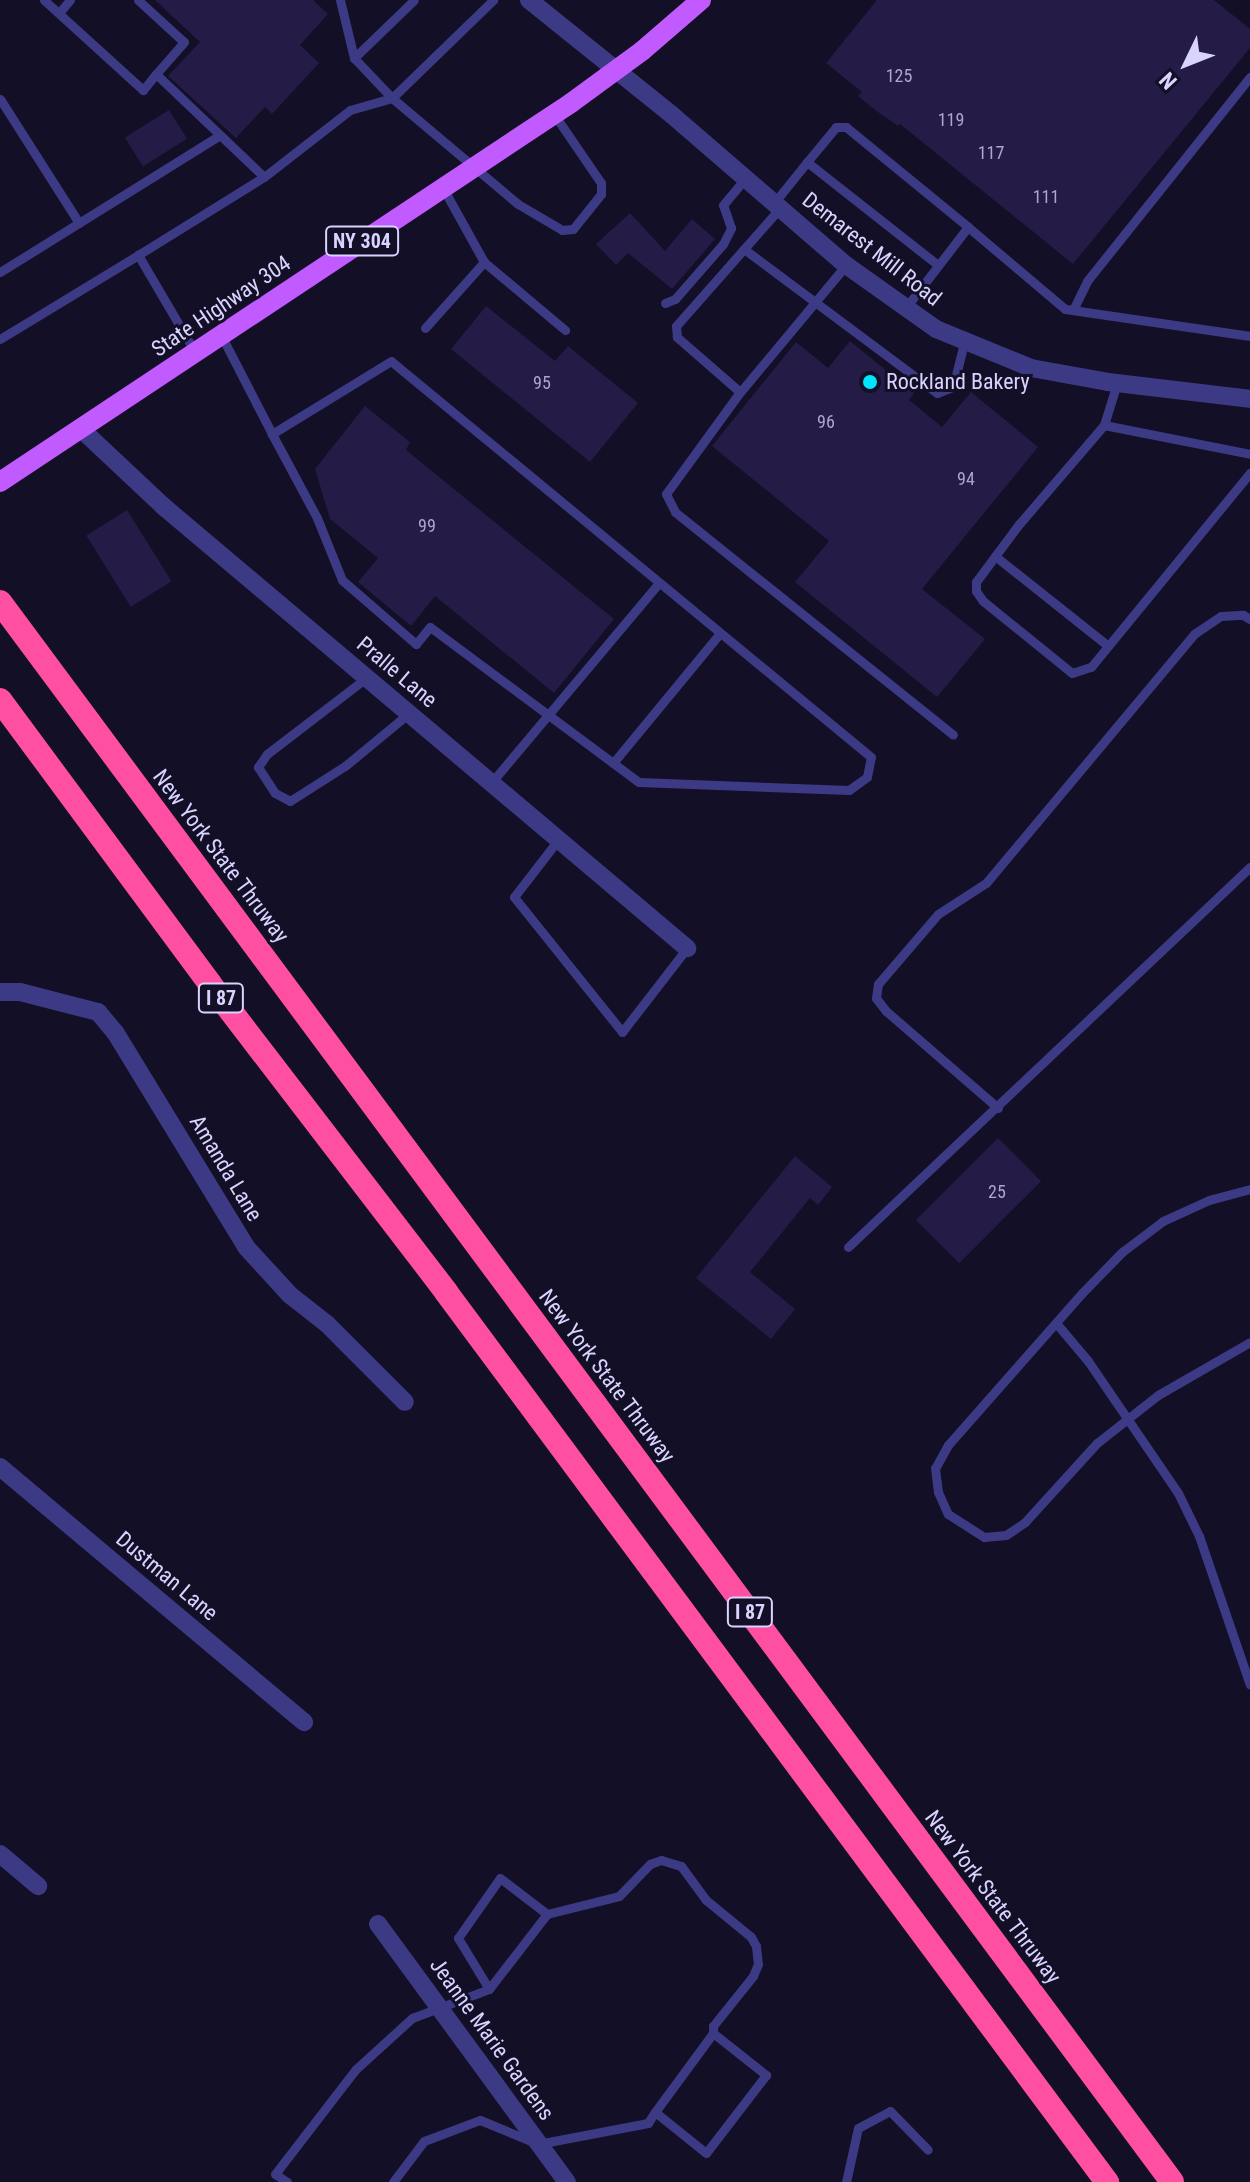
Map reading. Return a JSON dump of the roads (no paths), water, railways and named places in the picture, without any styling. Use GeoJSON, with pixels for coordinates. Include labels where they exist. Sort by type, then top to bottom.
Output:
{"type":"FeatureCollection","features":[{"type":"Feature","properties":{"kind":"highway"},"geometry":{"type":"LineString","coordinates":[[0,589],[41,657]]}},
{"type":"Feature","properties":{"kind":"highway","name":"New York State Thruway"},"geometry":{"type":"LineString","coordinates":[[0,602],[1172,2182]]}},
{"type":"Feature","properties":{"kind":"highway","name":"I 87"},"geometry":{"type":"LineString","coordinates":[[0,700],[210,984],[456,1305],[1107,2182]]}},
{"type":"Feature","properties":{"kind":"main road","name":"State Highway 304"},"geometry":{"type":"LineString","coordinates":[[8,477],[554,114],[616,71],[701,0]]}},
{"type":"Feature","properties":{"kind":"street","name":"Demarest Mill Road"},"geometry":{"type":"LineString","coordinates":[[529,0],[904,310],[964,343],[1031,368],[1117,383],[1250,399]]}},
{"type":"Feature","properties":{"kind":"street","name":"Pralle Lane"},"geometry":{"type":"LineString","coordinates":[[80,428],[154,498],[687,948]]}},
{"type":"Feature","properties":{"kind":"street","name":"Amanda Lane"},"geometry":{"type":"LineString","coordinates":[[0,992],[20,992],[98,1012],[115,1032],[246,1247],[290,1295],[327,1324],[405,1402]]}},
{"type":"Feature","properties":{"kind":"street","name":"Dustman Lane"},"geometry":{"type":"LineString","coordinates":[[0,1467],[304,1722]]}},
{"type":"Feature","properties":{"kind":"street"},"geometry":{"type":"LineString","coordinates":[[0,1854],[38,1886]]}},
{"type":"Feature","properties":{"kind":"street","name":"Jeanne Marie Gardens"},"geometry":{"type":"LineString","coordinates":[[378,1924],[567,2182]]}},
{"type":"Feature","properties":{"kind":"lane"},"geometry":{"type":"LineString","coordinates":[[44,0],[143,90],[184,42],[138,0]]}},
{"type":"Feature","properties":{"kind":"lane"},"geometry":{"type":"LineString","coordinates":[[59,13],[70,0]]}},
{"type":"Feature","properties":{"kind":"lane"},"geometry":{"type":"LineString","coordinates":[[340,0],[354,58],[392,98],[518,204],[562,230],[573,229],[601,194],[601,183],[554,114]]}},
{"type":"Feature","properties":{"kind":"lane"},"geometry":{"type":"LineString","coordinates":[[354,58],[414,0]]}},
{"type":"Feature","properties":{"kind":"lane"},"geometry":{"type":"LineString","coordinates":[[0,339],[264,177],[350,110],[392,98],[493,0]]}},
{"type":"Feature","properties":{"kind":"lane"},"geometry":{"type":"LineString","coordinates":[[156,74],[264,177]]}},
{"type":"Feature","properties":{"kind":"lane"},"geometry":{"type":"LineString","coordinates":[[1073,310],[1087,281],[1250,77]]}},
{"type":"Feature","properties":{"kind":"lane"},"geometry":{"type":"LineString","coordinates":[[0,99],[79,223]]}},
{"type":"Feature","properties":{"kind":"lane"},"geometry":{"type":"LineString","coordinates":[[740,392],[675,332],[676,326],[744,249],[836,127],[846,127],[1065,309],[1250,336]]}},
{"type":"Feature","properties":{"kind":"lane"},"geometry":{"type":"LineString","coordinates":[[0,272],[220,135]]}},
{"type":"Feature","properties":{"kind":"lane"},"geometry":{"type":"LineString","coordinates":[[807,162],[938,265]]}},
{"type":"Feature","properties":{"kind":"lane"},"geometry":{"type":"LineString","coordinates":[[665,303],[675,299],[723,244],[731,228],[723,205],[745,179]]}},
{"type":"Feature","properties":{"kind":"lane"},"geometry":{"type":"LineString","coordinates":[[443,188],[484,262],[565,330]]}},
{"type":"Feature","properties":{"kind":"lane"},"geometry":{"type":"LineString","coordinates":[[904,310],[968,227]]}},
{"type":"Feature","properties":{"kind":"lane"},"geometry":{"type":"LineString","coordinates":[[744,249],[937,393],[953,387],[964,343]]}},
{"type":"Feature","properties":{"kind":"lane"},"geometry":{"type":"LineString","coordinates":[[138,255],[195,352]]}},
{"type":"Feature","properties":{"kind":"lane"},"geometry":{"type":"LineString","coordinates":[[425,328],[484,262]]}},
{"type":"Feature","properties":{"kind":"lane"},"geometry":{"type":"LineString","coordinates":[[846,265],[740,392],[670,483],[666,494],[668,503],[953,735]]}},
{"type":"Feature","properties":{"kind":"lane"},"geometry":{"type":"LineString","coordinates":[[221,335],[272,434],[317,518],[342,580],[416,644],[430,627],[639,782],[849,790],[867,777],[871,757],[391,361],[272,434]]}},
{"type":"Feature","properties":{"kind":"lane"},"geometry":{"type":"LineString","coordinates":[[1117,383],[1104,425],[976,582],[976,591],[983,601],[1072,673],[1091,667],[1250,473]]}},
{"type":"Feature","properties":{"kind":"lane"},"geometry":{"type":"LineString","coordinates":[[1104,425],[1250,454]]}},
{"type":"Feature","properties":{"kind":"lane"},"geometry":{"type":"LineString","coordinates":[[995,556],[1108,646]]}},
{"type":"Feature","properties":{"kind":"lane"},"geometry":{"type":"LineString","coordinates":[[491,783],[659,583]]}},
{"type":"Feature","properties":{"kind":"lane"},"geometry":{"type":"LineString","coordinates":[[998,1108],[886,1011],[876,998],[878,984],[938,914],[986,883],[1194,634],[1221,616],[1243,615],[1250,619]]}},
{"type":"Feature","properties":{"kind":"lane"},"geometry":{"type":"LineString","coordinates":[[613,763],[720,633]]}},
{"type":"Feature","properties":{"kind":"lane"},"geometry":{"type":"LineString","coordinates":[[366,678],[267,754],[258,767],[275,793],[290,801],[345,766],[408,714]]}},
{"type":"Feature","properties":{"kind":"lane"},"geometry":{"type":"LineString","coordinates":[[558,840],[514,897],[622,1032],[687,948]]}},
{"type":"Feature","properties":{"kind":"lane"},"geometry":{"type":"LineString","coordinates":[[848,1247],[1250,867]]}},
{"type":"Feature","properties":{"kind":"lane"},"geometry":{"type":"LineString","coordinates":[[1250,1189],[1209,1200],[1163,1221],[1122,1252],[1056,1323],[948,1445],[935,1468],[938,1492],[948,1514],[984,1537],[1006,1535],[1025,1522],[1097,1443],[1158,1395],[1250,1342]]}},
{"type":"Feature","properties":{"kind":"lane"},"geometry":{"type":"LineString","coordinates":[[1056,1323],[1088,1361],[1178,1493],[1199,1536],[1250,1685]]}},
{"type":"Feature","properties":{"kind":"lane"},"geometry":{"type":"LineString","coordinates":[[287,2182],[275,2174],[356,2069],[412,2018],[489,1989],[547,1914],[619,1896],[650,1864],[661,1860],[681,1866],[706,1900],[751,1937],[759,1955],[753,1976],[713,2026],[713,2033],[648,2123],[538,2144],[480,2120],[424,2141],[393,2182]]}},
{"type":"Feature","properties":{"kind":"lane"},"geometry":{"type":"LineString","coordinates":[[489,1989],[458,1938],[500,1878],[547,1914]]}},
{"type":"Feature","properties":{"kind":"lane"},"geometry":{"type":"LineString","coordinates":[[655,2112],[706,2153],[766,2075],[713,2033]]}},
{"type":"Feature","properties":{"kind":"lane"},"geometry":{"type":"LineString","coordinates":[[846,2182],[858,2128],[890,2111],[928,2150]]}},
{"type":"Feature","properties":{"kind":"place","name":"Rockland Bakery"},"geometry":{"type":"Point","coordinates":[870,382]}}]}
